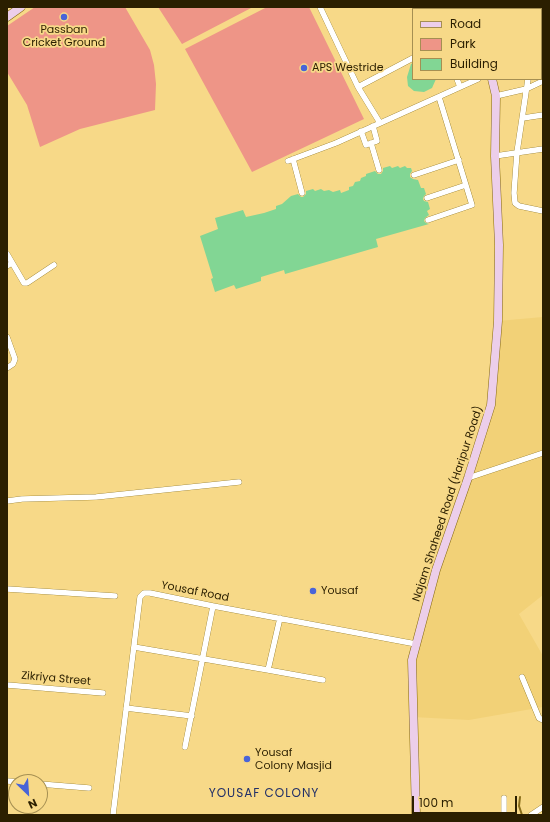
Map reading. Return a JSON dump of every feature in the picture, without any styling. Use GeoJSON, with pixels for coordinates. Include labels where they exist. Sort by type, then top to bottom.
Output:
{"type":"FeatureCollection","features":[{"type":"Feature","properties":{"kind":"main road"},"geometry":{"type":"LineString","coordinates":[[7,16],[21,7]]}},
{"type":"Feature","properties":{"kind":"main road","name":"Najam Shaheed Road (Haripur Road)"},"geometry":{"type":"LineString","coordinates":[[416,815],[412,660],[436,570],[468,478],[491,405],[498,321],[499,245],[496,156],[496,96],[492,80]]}},
{"type":"Feature","properties":{"kind":"street"},"geometry":{"type":"LineString","coordinates":[[320,7],[358,87],[380,123]]}},
{"type":"Feature","properties":{"kind":"street"},"geometry":{"type":"LineString","coordinates":[[358,87],[412,59]]}},
{"type":"Feature","properties":{"kind":"street"},"geometry":{"type":"LineString","coordinates":[[457,80],[460,87]]}},
{"type":"Feature","properties":{"kind":"street"},"geometry":{"type":"LineString","coordinates":[[302,193],[291,160],[336,143],[476,80]]}},
{"type":"Feature","properties":{"kind":"street"},"geometry":{"type":"LineString","coordinates":[[528,80],[517,152],[514,193],[515,203],[519,206],[543,211]]}},
{"type":"Feature","properties":{"kind":"street"},"geometry":{"type":"LineString","coordinates":[[496,96],[526,89],[543,81]]}},
{"type":"Feature","properties":{"kind":"street"},"geometry":{"type":"LineString","coordinates":[[428,220],[472,205],[439,96]]}},
{"type":"Feature","properties":{"kind":"street"},"geometry":{"type":"LineString","coordinates":[[523,118],[543,115]]}},
{"type":"Feature","properties":{"kind":"street"},"geometry":{"type":"LineString","coordinates":[[361,131],[366,145],[378,141],[373,126]]}},
{"type":"Feature","properties":{"kind":"street"},"geometry":{"type":"LineString","coordinates":[[371,143],[379,170]]}},
{"type":"Feature","properties":{"kind":"street"},"geometry":{"type":"LineString","coordinates":[[496,156],[543,149]]}},
{"type":"Feature","properties":{"kind":"street"},"geometry":{"type":"LineString","coordinates":[[414,175],[459,160]]}},
{"type":"Feature","properties":{"kind":"street"},"geometry":{"type":"LineString","coordinates":[[427,198],[466,185]]}},
{"type":"Feature","properties":{"kind":"street"},"geometry":{"type":"LineString","coordinates":[[7,254],[24,283],[27,283],[54,265]]}},
{"type":"Feature","properties":{"kind":"street"},"geometry":{"type":"LineString","coordinates":[[7,266],[12,262]]}},
{"type":"Feature","properties":{"kind":"street"},"geometry":{"type":"LineString","coordinates":[[7,337],[15,359],[13,364],[7,368]]}},
{"type":"Feature","properties":{"kind":"street"},"geometry":{"type":"LineString","coordinates":[[468,478],[543,453]]}},
{"type":"Feature","properties":{"kind":"street"},"geometry":{"type":"LineString","coordinates":[[7,501],[22,499],[96,497],[239,482]]}},
{"type":"Feature","properties":{"kind":"street"},"geometry":{"type":"LineString","coordinates":[[7,589],[115,596]]}},
{"type":"Feature","properties":{"kind":"street","name":"Yousaf Road"},"geometry":{"type":"LineString","coordinates":[[112,815],[140,597],[144,593],[416,644]]}},
{"type":"Feature","properties":{"kind":"street"},"geometry":{"type":"LineString","coordinates":[[185,747],[213,606]]}},
{"type":"Feature","properties":{"kind":"street"},"geometry":{"type":"LineString","coordinates":[[268,670],[280,618]]}},
{"type":"Feature","properties":{"kind":"street"},"geometry":{"type":"LineString","coordinates":[[134,647],[323,680]]}},
{"type":"Feature","properties":{"kind":"street"},"geometry":{"type":"LineString","coordinates":[[522,677],[539,718],[543,720]]}},
{"type":"Feature","properties":{"kind":"street","name":"Zikriya Street"},"geometry":{"type":"LineString","coordinates":[[7,685],[103,693]]}},
{"type":"Feature","properties":{"kind":"street"},"geometry":{"type":"LineString","coordinates":[[126,708],[192,716]]}},
{"type":"Feature","properties":{"kind":"street"},"geometry":{"type":"LineString","coordinates":[[48,785],[89,788]]}},
{"type":"Feature","properties":{"kind":"street"},"geometry":{"type":"LineString","coordinates":[[504,798],[504,815]]}},
{"type":"Feature","properties":{"kind":"street"},"geometry":{"type":"LineString","coordinates":[[531,815],[543,807]]}},
{"type":"Feature","properties":{"kind":"shaded area"},"geometry":{"type":"Polygon","coordinates":[[[543,317],[543,595],[519,614],[543,656],[543,707],[469,720],[413,717],[412,660],[436,570],[492,405],[498,321],[543,317]]]}},
{"type":"Feature","properties":{"kind":"green space"},"geometry":{"type":"Polygon","coordinates":[[[35,7],[125,7],[150,50],[154,65],[156,84],[155,110],[80,129],[40,147],[27,105],[7,72],[7,26],[35,7]]]}},
{"type":"Feature","properties":{"kind":"green space"},"geometry":{"type":"Polygon","coordinates":[[[158,7],[253,7],[182,44],[158,7]]]}},
{"type":"Feature","properties":{"kind":"green space"},"geometry":{"type":"Polygon","coordinates":[[[267,7],[309,7],[364,119],[252,172],[185,49],[267,7]]]}},
{"type":"Feature","properties":{"kind":"building"},"geometry":{"type":"Polygon","coordinates":[[[411,64],[412,80],[436,80],[432,88],[424,92],[414,91],[408,86],[407,77],[411,64]]]}},
{"type":"Feature","properties":{"kind":"building"},"geometry":{"type":"Polygon","coordinates":[[[390,166],[392,168],[398,166],[400,168],[405,166],[407,168],[411,168],[412,171],[410,177],[418,180],[421,188],[424,188],[426,194],[423,199],[424,201],[428,202],[430,209],[427,211],[429,215],[424,221],[429,224],[376,239],[378,247],[285,274],[284,270],[261,277],[261,281],[236,289],[234,285],[215,292],[211,279],[213,278],[200,236],[218,229],[215,218],[243,210],[246,217],[264,213],[276,209],[276,206],[282,204],[291,196],[298,194],[303,197],[306,194],[306,191],[313,189],[315,191],[321,189],[324,191],[329,190],[333,192],[340,190],[341,193],[349,190],[349,187],[353,186],[355,182],[360,181],[361,178],[366,176],[366,174],[375,171],[378,174],[381,174],[383,168],[390,166]]]}},
{"type":"Feature","properties":{"kind":"waterway"},"geometry":{"type":"LineString","coordinates":[[520,797],[519,806],[522,815]]}},
{"type":"Feature","properties":{"kind":"place","name":"Passban Cricket Ground"},"geometry":{"type":"Point","coordinates":[64,17]}},
{"type":"Feature","properties":{"kind":"place","name":"APS Westride"},"geometry":{"type":"Point","coordinates":[304,68]}},
{"type":"Feature","properties":{"kind":"place","name":"Yousaf"},"geometry":{"type":"Point","coordinates":[313,591]}},
{"type":"Feature","properties":{"kind":"place","name":"Yousaf Colony Masjid"},"geometry":{"type":"Point","coordinates":[247,759]}},
{"type":"Feature","properties":{"kind":"district","name":"YOUSAF COLONY"},"geometry":{"type":"Point","coordinates":[264,794]}}]}
